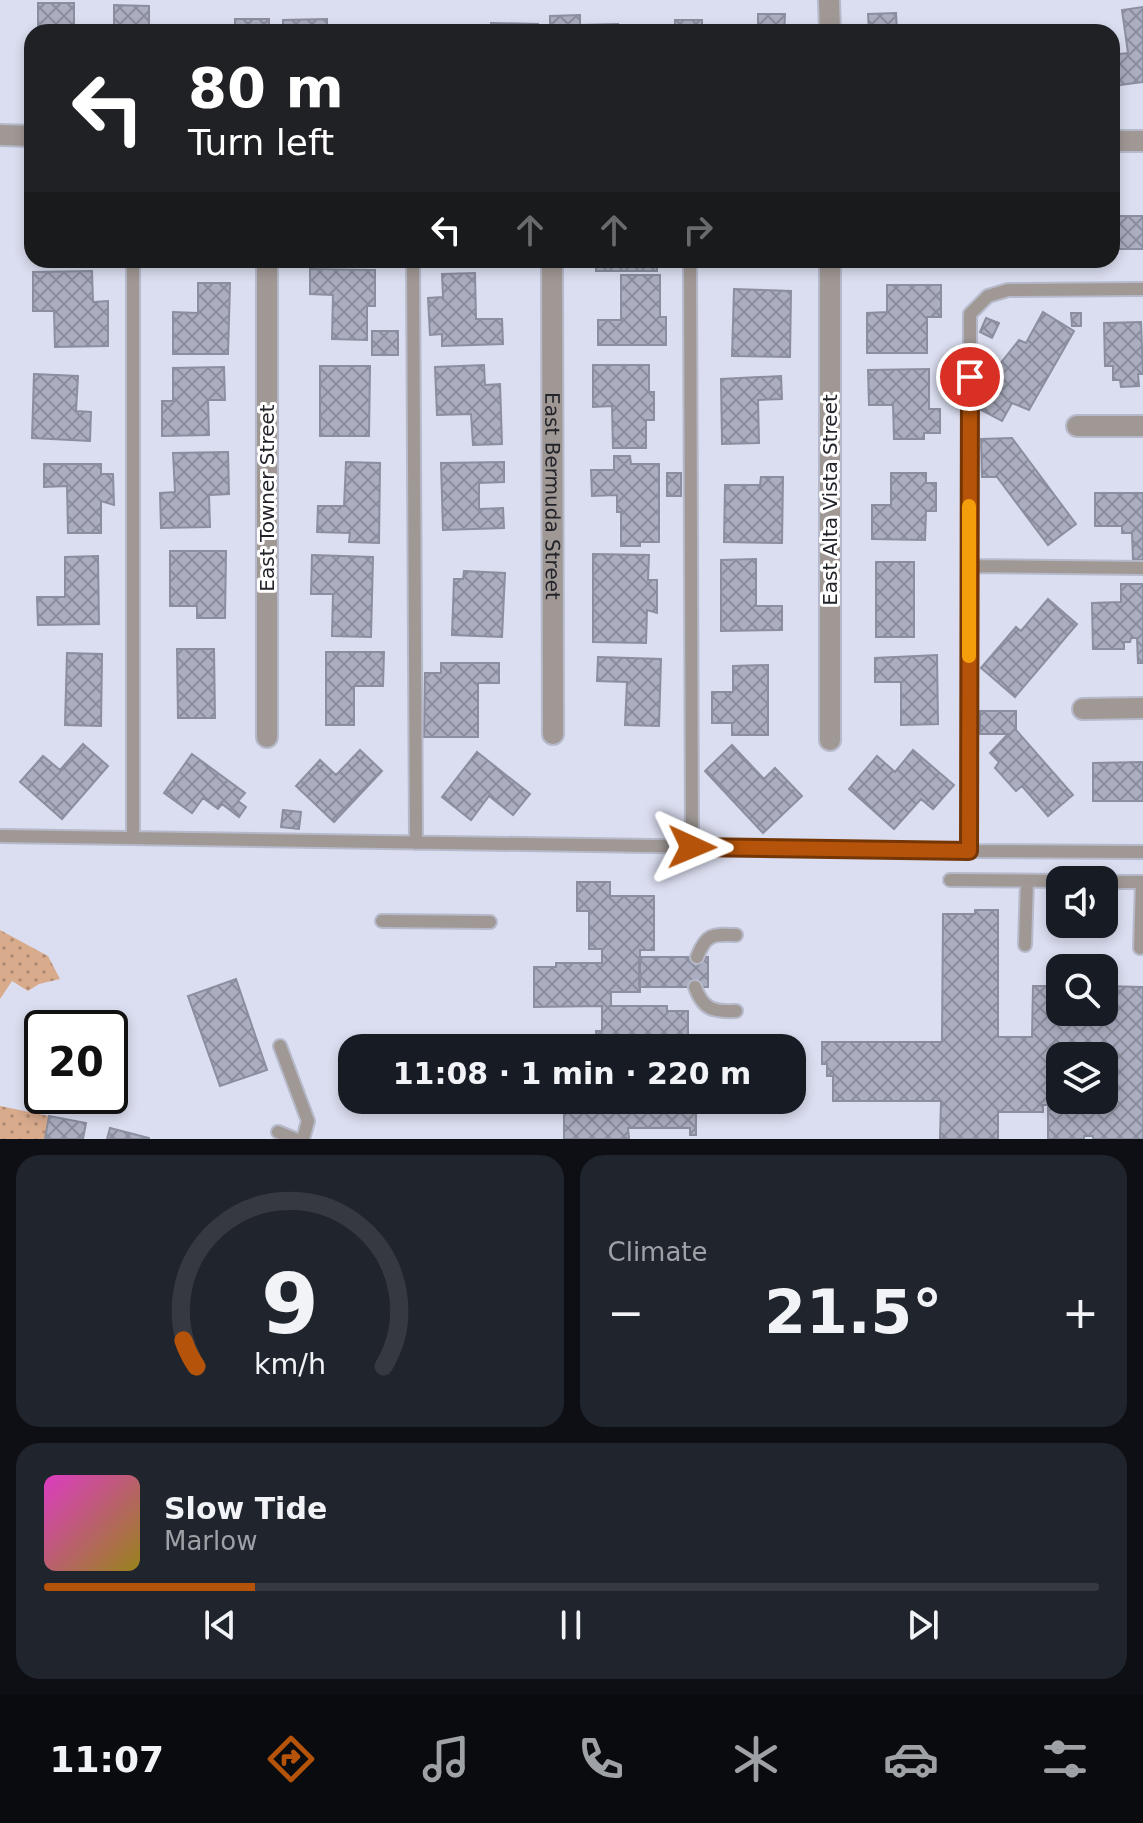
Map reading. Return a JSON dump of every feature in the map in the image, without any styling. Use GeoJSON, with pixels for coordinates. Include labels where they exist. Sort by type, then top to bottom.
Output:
{"type":"FeatureCollection","features":[{"type":"Feature","properties":{"kind":"street"},"geometry":{"type":"LineString","coordinates":[[829,0],[830,24]]}},
{"type":"Feature","properties":{"kind":"street"},"geometry":{"type":"LineString","coordinates":[[0,135],[24,136]]}},
{"type":"Feature","properties":{"kind":"street"},"geometry":{"type":"LineString","coordinates":[[1120,141],[1143,141]]}},
{"type":"Feature","properties":{"kind":"street","name":"East Towner Street"},"geometry":{"type":"LineString","coordinates":[[267,268],[267,737]]}},
{"type":"Feature","properties":{"kind":"street","name":"East Bermuda Street"},"geometry":{"type":"LineString","coordinates":[[552,268],[553,734]]}},
{"type":"Feature","properties":{"kind":"street","name":"East Alta Vista Street"},"geometry":{"type":"LineString","coordinates":[[830,268],[830,740]]}},
{"type":"Feature","properties":{"kind":"street"},"geometry":{"type":"LineString","coordinates":[[1077,426],[1143,426]]}},
{"type":"Feature","properties":{"kind":"street"},"geometry":{"type":"LineString","coordinates":[[1083,709],[1143,708]]}},
{"type":"Feature","properties":{"kind":"lane"},"geometry":{"type":"LineString","coordinates":[[133,268],[133,838]]}},
{"type":"Feature","properties":{"kind":"lane"},"geometry":{"type":"LineString","coordinates":[[413,268],[416,843]]}},
{"type":"Feature","properties":{"kind":"lane"},"geometry":{"type":"LineString","coordinates":[[690,268],[692,847]]}},
{"type":"Feature","properties":{"kind":"lane"},"geometry":{"type":"LineString","coordinates":[[969,851],[970,314],[988,296],[1008,290],[1143,289]]}},
{"type":"Feature","properties":{"kind":"lane"},"geometry":{"type":"LineString","coordinates":[[969,566],[1143,568]]}},
{"type":"Feature","properties":{"kind":"lane"},"geometry":{"type":"LineString","coordinates":[[0,836],[1143,852]]}},
{"type":"Feature","properties":{"kind":"lane"},"geometry":{"type":"LineString","coordinates":[[950,880],[1046,881]]}},
{"type":"Feature","properties":{"kind":"lane"},"geometry":{"type":"LineString","coordinates":[[1025,945],[1027,881]]}},
{"type":"Feature","properties":{"kind":"lane"},"geometry":{"type":"LineString","coordinates":[[1118,882],[1142,882],[1140,948]]}},
{"type":"Feature","properties":{"kind":"lane"},"geometry":{"type":"LineString","coordinates":[[382,921],[490,922]]}},
{"type":"Feature","properties":{"kind":"lane"},"geometry":{"type":"LineString","coordinates":[[697,957],[704,941],[715,934],[736,935]]}},
{"type":"Feature","properties":{"kind":"lane"},"geometry":{"type":"LineString","coordinates":[[695,987],[698,996],[716,1012],[736,1011]]}},
{"type":"Feature","properties":{"kind":"lane"},"geometry":{"type":"LineString","coordinates":[[280,1046],[308,1121],[303,1139]]}},
{"type":"Feature","properties":{"kind":"lane"},"geometry":{"type":"LineString","coordinates":[[278,1132],[295,1139]]}},
{"type":"Feature","properties":{"kind":"shaded area"},"geometry":{"type":"Polygon","coordinates":[[[0,930],[48,956],[60,979],[39,984],[28,991],[12,981],[0,999],[0,930]]]}},
{"type":"Feature","properties":{"kind":"shaded area"},"geometry":{"type":"Polygon","coordinates":[[[0,1106],[24,1111],[24,1114],[49,1116],[45,1139],[0,1139],[0,1106]]]}},
{"type":"Feature","properties":{"kind":"building"},"geometry":{"type":"Polygon","coordinates":[[[38,3],[74,3],[74,24],[38,24],[38,3]]]}},
{"type":"Feature","properties":{"kind":"building"},"geometry":{"type":"Polygon","coordinates":[[[114,5],[149,6],[149,24],[114,24],[114,5]]]}},
{"type":"Feature","properties":{"kind":"building"},"geometry":{"type":"Polygon","coordinates":[[[1143,7],[1143,82],[1120,85],[1120,54],[1128,53],[1122,10],[1143,7]]]}},
{"type":"Feature","properties":{"kind":"building"},"geometry":{"type":"Polygon","coordinates":[[[896,13],[897,24],[869,24],[868,14],[896,13]]]}},
{"type":"Feature","properties":{"kind":"building"},"geometry":{"type":"Polygon","coordinates":[[[758,14],[785,14],[784,24],[758,24],[758,14]]]}},
{"type":"Feature","properties":{"kind":"building"},"geometry":{"type":"Polygon","coordinates":[[[580,15],[580,24],[550,24],[550,16],[580,15]]]}},
{"type":"Feature","properties":{"kind":"building"},"geometry":{"type":"Polygon","coordinates":[[[235,19],[269,19],[269,24],[235,24],[235,19]]]}},
{"type":"Feature","properties":{"kind":"building"},"geometry":{"type":"Polygon","coordinates":[[[327,19],[327,24],[283,24],[283,20],[327,19]]]}},
{"type":"Feature","properties":{"kind":"building"},"geometry":{"type":"Polygon","coordinates":[[[675,20],[702,20],[702,24],[675,24],[675,20]]]}},
{"type":"Feature","properties":{"kind":"building"},"geometry":{"type":"Polygon","coordinates":[[[1120,216],[1143,216],[1143,249],[1120,249],[1120,216]]]}},
{"type":"Feature","properties":{"kind":"building"},"geometry":{"type":"Polygon","coordinates":[[[596,268],[657,268],[657,271],[596,271],[596,268]]]}},
{"type":"Feature","properties":{"kind":"building"},"geometry":{"type":"Polygon","coordinates":[[[310,269],[375,270],[375,306],[367,306],[367,340],[332,339],[333,295],[310,294],[310,269]]]}},
{"type":"Feature","properties":{"kind":"building"},"geometry":{"type":"Polygon","coordinates":[[[92,271],[93,302],[108,301],[108,346],[55,347],[54,311],[33,311],[33,272],[92,271]]]}},
{"type":"Feature","properties":{"kind":"building"},"geometry":{"type":"Polygon","coordinates":[[[475,273],[476,319],[502,319],[503,344],[442,346],[442,334],[430,335],[428,298],[443,297],[442,274],[475,273]]]}},
{"type":"Feature","properties":{"kind":"building"},"geometry":{"type":"Polygon","coordinates":[[[621,275],[660,275],[660,317],[666,317],[666,345],[598,345],[598,320],[621,320],[621,275]]]}},
{"type":"Feature","properties":{"kind":"building"},"geometry":{"type":"Polygon","coordinates":[[[198,283],[230,283],[228,354],[173,354],[173,312],[198,313],[198,283]]]}},
{"type":"Feature","properties":{"kind":"building"},"geometry":{"type":"Polygon","coordinates":[[[887,285],[941,285],[941,317],[927,317],[927,353],[867,353],[867,313],[887,312],[887,285]]]}},
{"type":"Feature","properties":{"kind":"building"},"geometry":{"type":"Polygon","coordinates":[[[734,289],[791,291],[790,357],[732,356],[734,289]]]}},
{"type":"Feature","properties":{"kind":"building"},"geometry":{"type":"Polygon","coordinates":[[[1043,312],[1074,331],[1029,410],[1012,403],[1002,421],[981,410],[980,389],[1019,340],[1026,343],[1043,312]]]}},
{"type":"Feature","properties":{"kind":"building"},"geometry":{"type":"Polygon","coordinates":[[[1071,313],[1081,313],[1081,326],[1072,326],[1071,313]]]}},
{"type":"Feature","properties":{"kind":"building"},"geometry":{"type":"Polygon","coordinates":[[[986,318],[999,323],[992,338],[980,332],[986,318]]]}},
{"type":"Feature","properties":{"kind":"building"},"geometry":{"type":"Polygon","coordinates":[[[1141,322],[1143,374],[1138,374],[1139,386],[1121,387],[1120,380],[1113,380],[1113,366],[1105,366],[1104,323],[1141,322]]]}},
{"type":"Feature","properties":{"kind":"building"},"geometry":{"type":"Polygon","coordinates":[[[372,331],[398,331],[398,355],[372,355],[372,331]]]}},
{"type":"Feature","properties":{"kind":"building"},"geometry":{"type":"Polygon","coordinates":[[[484,365],[485,385],[500,384],[502,444],[473,445],[471,414],[437,415],[435,367],[484,365]]]}},
{"type":"Feature","properties":{"kind":"building"},"geometry":{"type":"Polygon","coordinates":[[[593,365],[649,365],[649,392],[654,392],[654,420],[646,420],[646,448],[613,448],[612,406],[593,407],[593,365]]]}},
{"type":"Feature","properties":{"kind":"building"},"geometry":{"type":"Polygon","coordinates":[[[320,366],[370,366],[369,436],[320,436],[320,366]]]}},
{"type":"Feature","properties":{"kind":"building"},"geometry":{"type":"Polygon","coordinates":[[[224,367],[225,400],[208,400],[209,435],[162,436],[162,401],[173,401],[173,368],[224,367]]]}},
{"type":"Feature","properties":{"kind":"building"},"geometry":{"type":"Polygon","coordinates":[[[929,369],[929,409],[940,409],[940,433],[924,433],[924,439],[894,439],[893,405],[869,405],[868,370],[929,369]]]}},
{"type":"Feature","properties":{"kind":"building"},"geometry":{"type":"Polygon","coordinates":[[[34,374],[78,376],[76,411],[91,412],[90,441],[32,438],[34,374]]]}},
{"type":"Feature","properties":{"kind":"building"},"geometry":{"type":"Polygon","coordinates":[[[781,376],[782,399],[758,400],[759,443],[722,444],[721,379],[781,376]]]}},
{"type":"Feature","properties":{"kind":"building"},"geometry":{"type":"Polygon","coordinates":[[[1012,438],[1076,524],[1048,545],[997,477],[982,477],[981,439],[1012,438]]]}},
{"type":"Feature","properties":{"kind":"building"},"geometry":{"type":"Polygon","coordinates":[[[228,452],[229,494],[209,495],[210,527],[161,528],[160,493],[175,492],[173,453],[228,452]]]}},
{"type":"Feature","properties":{"kind":"building"},"geometry":{"type":"Polygon","coordinates":[[[614,456],[630,456],[631,464],[659,464],[659,542],[621,546],[621,512],[617,512],[617,495],[592,496],[591,470],[614,470],[614,456]]]}},
{"type":"Feature","properties":{"kind":"building"},"geometry":{"type":"Polygon","coordinates":[[[346,462],[380,463],[379,543],[349,542],[350,533],[317,532],[318,506],[344,506],[346,462]]]}},
{"type":"Feature","properties":{"kind":"building"},"geometry":{"type":"Polygon","coordinates":[[[504,462],[504,482],[479,483],[479,509],[503,508],[504,528],[443,530],[441,463],[504,462]]]}},
{"type":"Feature","properties":{"kind":"building"},"geometry":{"type":"Polygon","coordinates":[[[44,464],[101,464],[101,474],[113,474],[114,505],[101,501],[101,533],[68,533],[67,486],[44,487],[44,464]]]}},
{"type":"Feature","properties":{"kind":"building"},"geometry":{"type":"Polygon","coordinates":[[[667,473],[681,473],[681,496],[667,496],[667,473]]]}},
{"type":"Feature","properties":{"kind":"building"},"geometry":{"type":"Polygon","coordinates":[[[891,473],[926,473],[926,483],[936,483],[936,511],[926,511],[925,540],[872,539],[872,505],[891,505],[891,473]]]}},
{"type":"Feature","properties":{"kind":"building"},"geometry":{"type":"Polygon","coordinates":[[[761,477],[783,477],[782,543],[724,542],[725,485],[760,485],[761,477]]]}},
{"type":"Feature","properties":{"kind":"building"},"geometry":{"type":"Polygon","coordinates":[[[1095,493],[1143,493],[1143,560],[1133,560],[1132,533],[1122,533],[1122,526],[1095,526],[1095,493]]]}},
{"type":"Feature","properties":{"kind":"building"},"geometry":{"type":"Polygon","coordinates":[[[170,551],[226,551],[225,618],[197,618],[197,606],[170,606],[170,551]]]}},
{"type":"Feature","properties":{"kind":"building"},"geometry":{"type":"Polygon","coordinates":[[[593,554],[649,555],[648,580],[657,580],[657,613],[647,610],[646,643],[593,642],[593,554]]]}},
{"type":"Feature","properties":{"kind":"building"},"geometry":{"type":"Polygon","coordinates":[[[312,555],[373,557],[371,637],[332,636],[333,594],[311,594],[312,555]]]}},
{"type":"Feature","properties":{"kind":"building"},"geometry":{"type":"Polygon","coordinates":[[[98,556],[99,624],[38,625],[37,597],[65,597],[65,557],[98,556]]]}},
{"type":"Feature","properties":{"kind":"building"},"geometry":{"type":"Polygon","coordinates":[[[756,559],[756,606],[782,606],[782,630],[721,631],[721,560],[756,559]]]}},
{"type":"Feature","properties":{"kind":"building"},"geometry":{"type":"Polygon","coordinates":[[[876,562],[914,562],[914,637],[876,637],[876,562]]]}},
{"type":"Feature","properties":{"kind":"building"},"geometry":{"type":"Polygon","coordinates":[[[464,571],[505,573],[502,637],[452,635],[454,579],[463,579],[464,571]]]}},
{"type":"Feature","properties":{"kind":"building"},"geometry":{"type":"Polygon","coordinates":[[[1121,584],[1143,584],[1143,663],[1138,663],[1137,638],[1124,642],[1124,649],[1093,649],[1092,603],[1121,602],[1121,584]]]}},
{"type":"Feature","properties":{"kind":"building"},"geometry":{"type":"Polygon","coordinates":[[[1048,599],[1077,624],[1015,697],[981,668],[1016,627],[1021,631],[1048,599]]]}},
{"type":"Feature","properties":{"kind":"building"},"geometry":{"type":"Polygon","coordinates":[[[177,649],[214,649],[215,718],[178,718],[177,649]]]}},
{"type":"Feature","properties":{"kind":"building"},"geometry":{"type":"Polygon","coordinates":[[[326,652],[384,652],[383,686],[354,686],[354,725],[326,725],[326,652]]]}},
{"type":"Feature","properties":{"kind":"building"},"geometry":{"type":"Polygon","coordinates":[[[67,653],[102,654],[101,726],[65,725],[67,653]]]}},
{"type":"Feature","properties":{"kind":"building"},"geometry":{"type":"Polygon","coordinates":[[[937,655],[938,724],[901,725],[901,682],[875,682],[875,658],[937,655]]]}},
{"type":"Feature","properties":{"kind":"building"},"geometry":{"type":"Polygon","coordinates":[[[598,657],[661,659],[659,726],[625,725],[627,682],[597,681],[598,657]]]}},
{"type":"Feature","properties":{"kind":"building"},"geometry":{"type":"Polygon","coordinates":[[[441,663],[499,663],[499,683],[478,683],[478,737],[424,737],[425,673],[441,673],[441,663]]]}},
{"type":"Feature","properties":{"kind":"building"},"geometry":{"type":"Polygon","coordinates":[[[768,665],[768,735],[732,735],[732,723],[712,723],[712,692],[733,692],[733,666],[768,665]]]}},
{"type":"Feature","properties":{"kind":"building"},"geometry":{"type":"Polygon","coordinates":[[[980,711],[1016,711],[1016,730],[1073,795],[1048,816],[1022,786],[1016,791],[995,768],[999,762],[990,753],[1008,734],[980,734],[980,711]]]}},
{"type":"Feature","properties":{"kind":"building"},"geometry":{"type":"Polygon","coordinates":[[[83,744],[108,766],[62,819],[20,782],[43,756],[60,770],[83,744]]]}},
{"type":"Feature","properties":{"kind":"building"},"geometry":{"type":"Polygon","coordinates":[[[732,745],[764,779],[775,768],[802,796],[763,833],[705,771],[732,745]]]}},
{"type":"Feature","properties":{"kind":"building"},"geometry":{"type":"Polygon","coordinates":[[[360,750],[382,771],[334,822],[296,786],[320,760],[336,775],[360,750]]]}},
{"type":"Feature","properties":{"kind":"building"},"geometry":{"type":"Polygon","coordinates":[[[913,750],[954,785],[933,809],[921,799],[894,829],[849,789],[877,756],[895,772],[913,750]]]}},
{"type":"Feature","properties":{"kind":"building"},"geometry":{"type":"Polygon","coordinates":[[[477,752],[530,794],[513,815],[489,796],[471,820],[442,797],[477,752]]]}},
{"type":"Feature","properties":{"kind":"building"},"geometry":{"type":"Polygon","coordinates":[[[192,754],[245,793],[238,801],[246,807],[239,817],[222,804],[218,809],[203,798],[192,813],[164,793],[192,754]]]}},
{"type":"Feature","properties":{"kind":"building"},"geometry":{"type":"Polygon","coordinates":[[[1143,762],[1143,801],[1093,801],[1093,763],[1143,762]]]}},
{"type":"Feature","properties":{"kind":"building"},"geometry":{"type":"Polygon","coordinates":[[[283,810],[301,812],[299,829],[281,827],[283,810]]]}},
{"type":"Feature","properties":{"kind":"building"},"geometry":{"type":"Polygon","coordinates":[[[577,882],[610,882],[610,896],[654,896],[654,950],[640,950],[640,992],[611,992],[611,1006],[667,1006],[667,1011],[688,1011],[688,1034],[596,1034],[596,1031],[602,1031],[602,1006],[534,1007],[534,967],[556,967],[556,963],[602,963],[602,949],[589,949],[589,911],[577,911],[577,882]]]}},
{"type":"Feature","properties":{"kind":"building"},"geometry":{"type":"Polygon","coordinates":[[[998,910],[998,1037],[1032,1037],[1033,986],[1046,986],[1046,1026],[1118,1026],[1118,986],[1143,987],[1143,1139],[1093,1139],[1093,1136],[1084,1136],[1084,1139],[1048,1139],[1048,1114],[1118,1114],[1118,1042],[1046,1042],[1046,1105],[1043,1105],[1043,1112],[998,1112],[998,1139],[940,1139],[941,1101],[833,1101],[833,1076],[827,1076],[827,1064],[822,1064],[822,1042],[942,1042],[943,914],[998,910]]]}},
{"type":"Feature","properties":{"kind":"building"},"geometry":{"type":"Polygon","coordinates":[[[639,957],[708,957],[708,987],[639,987],[639,957]]]}},
{"type":"Feature","properties":{"kind":"building"},"geometry":{"type":"Polygon","coordinates":[[[236,979],[267,1070],[220,1086],[188,996],[236,979]]]}},
{"type":"Feature","properties":{"kind":"building"},"geometry":{"type":"Polygon","coordinates":[[[564,1114],[696,1114],[696,1135],[690,1135],[690,1128],[628,1128],[629,1139],[564,1139],[564,1114]]]}},
{"type":"Feature","properties":{"kind":"building"},"geometry":{"type":"Polygon","coordinates":[[[49,1116],[86,1123],[83,1139],[45,1139],[49,1116]]]}},
{"type":"Feature","properties":{"kind":"building"},"geometry":{"type":"Polygon","coordinates":[[[110,1128],[149,1138],[149,1139],[107,1139],[110,1128]]]}},
{"type":"Feature","properties":{"kind":"slow traffic"},"geometry":{"type":"LineString","coordinates":[[969,506],[969,656]]}},
{"type":"Feature","properties":{"kind":"route"},"geometry":{"type":"LineString","coordinates":[[692,847],[969,851],[970,377]]}}]}
